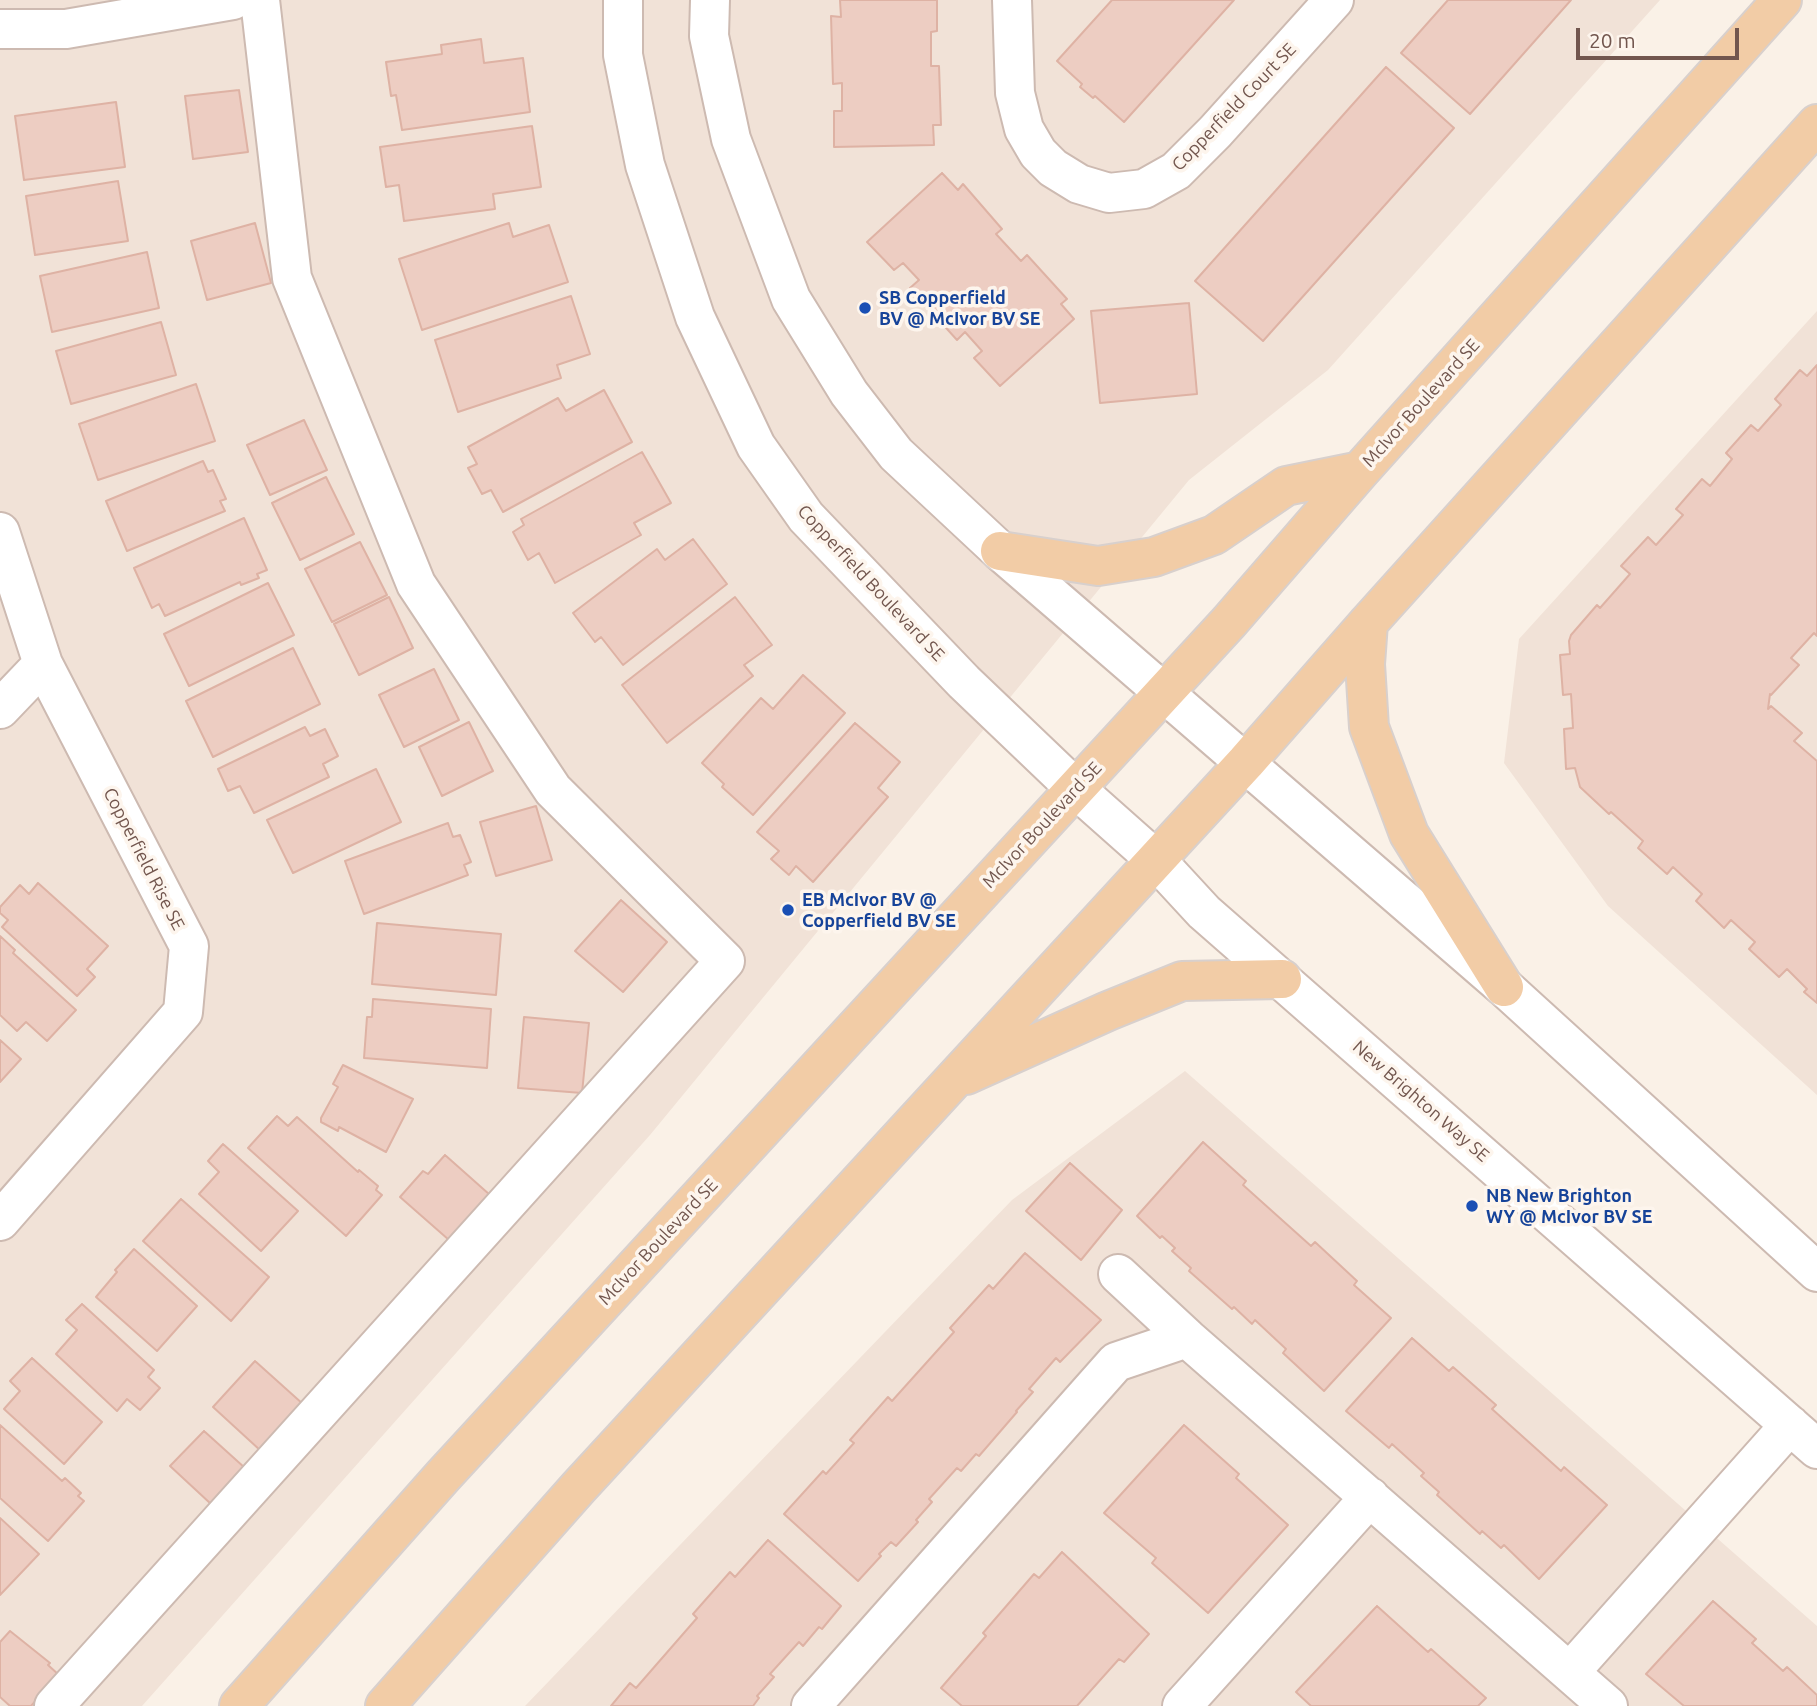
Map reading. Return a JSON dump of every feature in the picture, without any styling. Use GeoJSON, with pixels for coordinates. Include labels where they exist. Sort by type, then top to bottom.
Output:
{"type":"FeatureCollection","features":[{"type":"Feature","properties":{"kind":"main road","name":"McIvor Boulevard SE"},"geometry":{"type":"LineString","coordinates":[[239,1706],[443,1476],[1241,608],[1360,471],[1782,0]]}},
{"type":"Feature","properties":{"kind":"main road"},"geometry":{"type":"LineString","coordinates":[[385,1706],[578,1488],[1246,762],[1817,124]]}},
{"type":"Feature","properties":{"kind":"main road"},"geometry":{"type":"LineString","coordinates":[[1000,551],[1098,566],[1154,557],[1214,535],[1286,486],[1360,471]]}},
{"type":"Feature","properties":{"kind":"main road"},"geometry":{"type":"LineString","coordinates":[[1368,623],[1365,664],[1369,727],[1409,834],[1504,987]]}},
{"type":"Feature","properties":{"kind":"main road"},"geometry":{"type":"LineString","coordinates":[[951,1082],[1108,1011],[1182,981],[1282,979]]}},
{"type":"Feature","properties":{"kind":"street"},"geometry":{"type":"LineString","coordinates":[[0,29],[66,29],[233,0]]}},
{"type":"Feature","properties":{"kind":"street"},"geometry":{"type":"LineString","coordinates":[[54,1706],[725,961],[553,790],[416,584],[292,278],[260,0]]}},
{"type":"Feature","properties":{"kind":"street","name":"Copperfield Boulevard SE"},"geometry":{"type":"LineString","coordinates":[[623,0],[623,55],[645,165],[695,317],[756,446],[806,517],[964,682],[1076,789],[1156,860]]}},
{"type":"Feature","properties":{"kind":"street"},"geometry":{"type":"LineString","coordinates":[[710,0],[709,36],[731,139],[791,299],[849,393],[896,454],[1000,551],[1504,987],[1817,1272]]}},
{"type":"Feature","properties":{"kind":"street","name":"Copperfield Court SE"},"geometry":{"type":"LineString","coordinates":[[1013,0],[1015,93],[1024,129],[1038,152],[1053,168],[1079,184],[1109,193],[1144,189],[1176,171],[1215,132],[1334,0]]}},
{"type":"Feature","properties":{"kind":"street","name":"Copperfield Rise SE"},"geometry":{"type":"LineString","coordinates":[[0,532],[43,664],[189,946],[183,1012],[0,1221]]}},
{"type":"Feature","properties":{"kind":"street"},"geometry":{"type":"LineString","coordinates":[[0,709],[43,664]]}},
{"type":"Feature","properties":{"kind":"street","name":"New Brighton Way SE"},"geometry":{"type":"LineString","coordinates":[[1156,860],[1204,912],[1803,1437]]}},
{"type":"Feature","properties":{"kind":"street"},"geometry":{"type":"LineString","coordinates":[[1118,1274],[1187,1338],[1608,1706]]}},
{"type":"Feature","properties":{"kind":"street"},"geometry":{"type":"LineString","coordinates":[[811,1706],[1116,1362],[1187,1338]]}},
{"type":"Feature","properties":{"kind":"street"},"geometry":{"type":"LineString","coordinates":[[1570,1672],[1803,1437]]}},
{"type":"Feature","properties":{"kind":"street"},"geometry":{"type":"LineString","coordinates":[[1182,1706],[1370,1497]]}},
{"type":"Feature","properties":{"kind":"shaded area"},"geometry":{"type":"Polygon","coordinates":[[[0,0],[1660,0],[1328,370],[1189,480],[650,1135],[142,1706],[0,1706],[0,0]]]}},
{"type":"Feature","properties":{"kind":"shaded area"},"geometry":{"type":"Polygon","coordinates":[[[1817,311],[1817,1095],[1608,906],[1504,763],[1519,639],[1817,311]]]}},
{"type":"Feature","properties":{"kind":"shaded area"},"geometry":{"type":"Polygon","coordinates":[[[1185,1071],[1817,1626],[1817,1706],[525,1706],[1012,1200],[1185,1071]]]}},
{"type":"Feature","properties":{"kind":"building"},"geometry":{"type":"Polygon","coordinates":[[[840,0],[937,0],[937,31],[931,32],[931,66],[939,66],[941,125],[933,125],[934,145],[834,147],[834,111],[842,111],[842,83],[833,84],[831,16],[841,17],[840,0]]]}},
{"type":"Feature","properties":{"kind":"building"},"geometry":{"type":"Polygon","coordinates":[[[1112,0],[1234,0],[1124,122],[1095,96],[1093,98],[1080,87],[1082,84],[1057,61],[1112,0]]]}},
{"type":"Feature","properties":{"kind":"building"},"geometry":{"type":"Polygon","coordinates":[[[1448,0],[1571,0],[1470,114],[1401,53],[1448,0]]]}},
{"type":"Feature","properties":{"kind":"building"},"geometry":{"type":"Polygon","coordinates":[[[481,39],[484,63],[523,58],[530,112],[402,130],[396,95],[391,96],[386,62],[442,54],[441,45],[481,39]]]}},
{"type":"Feature","properties":{"kind":"building"},"geometry":{"type":"Polygon","coordinates":[[[1386,67],[1454,128],[1263,341],[1195,281],[1386,67]]]}},
{"type":"Feature","properties":{"kind":"building"},"geometry":{"type":"Polygon","coordinates":[[[239,90],[248,152],[193,159],[185,96],[239,90]]]}},
{"type":"Feature","properties":{"kind":"building"},"geometry":{"type":"Polygon","coordinates":[[[116,102],[125,167],[24,180],[15,116],[116,102]]]}},
{"type":"Feature","properties":{"kind":"building"},"geometry":{"type":"Polygon","coordinates":[[[532,126],[541,187],[493,194],[495,209],[404,221],[399,185],[386,187],[380,147],[532,126]]]}},
{"type":"Feature","properties":{"kind":"building"},"geometry":{"type":"Polygon","coordinates":[[[942,173],[958,190],[963,184],[1002,229],[996,234],[1021,261],[1027,255],[1067,299],[1061,304],[1074,319],[1000,386],[974,358],[982,351],[965,332],[957,340],[910,288],[919,280],[903,263],[894,270],[867,242],[942,173]]]}},
{"type":"Feature","properties":{"kind":"building"},"geometry":{"type":"Polygon","coordinates":[[[118,181],[128,241],[35,255],[26,196],[118,181]]]}},
{"type":"Feature","properties":{"kind":"building"},"geometry":{"type":"Polygon","coordinates":[[[255,223],[271,283],[207,300],[191,241],[255,223]]]}},
{"type":"Feature","properties":{"kind":"building"},"geometry":{"type":"Polygon","coordinates":[[[509,223],[513,237],[549,225],[568,282],[422,330],[399,259],[509,223]]]}},
{"type":"Feature","properties":{"kind":"building"},"geometry":{"type":"Polygon","coordinates":[[[147,252],[159,308],[52,332],[40,276],[147,252]]]}},
{"type":"Feature","properties":{"kind":"building"},"geometry":{"type":"Polygon","coordinates":[[[571,296],[590,354],[557,365],[561,378],[458,412],[435,340],[571,296]]]}},
{"type":"Feature","properties":{"kind":"building"},"geometry":{"type":"Polygon","coordinates":[[[1189,303],[1197,394],[1100,403],[1091,311],[1189,303]]]}},
{"type":"Feature","properties":{"kind":"building"},"geometry":{"type":"Polygon","coordinates":[[[161,322],[176,375],[71,404],[56,351],[161,322]]]}},
{"type":"Feature","properties":{"kind":"building"},"geometry":{"type":"Polygon","coordinates":[[[1817,365],[1817,636],[1814,633],[1791,658],[1799,665],[1770,694],[1768,709],[1771,706],[1802,733],[1794,741],[1817,761],[1817,1003],[1804,992],[1807,989],[1787,969],[1779,977],[1749,949],[1755,942],[1731,920],[1724,928],[1696,901],[1702,894],[1673,867],[1667,874],[1638,848],[1643,841],[1580,787],[1575,768],[1566,769],[1564,729],[1573,728],[1571,694],[1563,695],[1560,655],[1570,654],[1571,635],[1597,605],[1600,608],[1630,574],[1621,566],[1648,537],[1656,545],[1683,515],[1676,509],[1702,479],[1710,486],[1732,459],[1726,453],[1751,425],[1758,431],[1781,405],[1775,399],[1800,370],[1807,376],[1817,365]]]}},
{"type":"Feature","properties":{"kind":"building"},"geometry":{"type":"Polygon","coordinates":[[[196,384],[215,441],[98,480],[79,424],[196,384]]]}},
{"type":"Feature","properties":{"kind":"building"},"geometry":{"type":"Polygon","coordinates":[[[604,390],[632,442],[503,512],[491,490],[482,494],[468,468],[477,464],[468,447],[558,398],[566,411],[604,390]]]}},
{"type":"Feature","properties":{"kind":"building"},"geometry":{"type":"Polygon","coordinates":[[[304,420],[327,470],[270,495],[247,445],[304,420]]]}},
{"type":"Feature","properties":{"kind":"building"},"geometry":{"type":"Polygon","coordinates":[[[642,452],[671,503],[634,523],[641,535],[555,583],[539,553],[528,560],[513,532],[524,525],[521,519],[642,452]]]}},
{"type":"Feature","properties":{"kind":"building"},"geometry":{"type":"Polygon","coordinates":[[[203,461],[208,472],[213,470],[226,499],[220,501],[225,511],[127,551],[106,501],[203,461]]]}},
{"type":"Feature","properties":{"kind":"building"},"geometry":{"type":"Polygon","coordinates":[[[326,477],[354,534],[300,560],[272,503],[326,477]]]}},
{"type":"Feature","properties":{"kind":"building"},"geometry":{"type":"Polygon","coordinates":[[[244,518],[267,570],[257,574],[259,578],[241,585],[240,582],[165,616],[159,604],[152,608],[134,568],[244,518]]]}},
{"type":"Feature","properties":{"kind":"building"},"geometry":{"type":"Polygon","coordinates":[[[693,539],[727,584],[623,665],[601,637],[595,642],[573,613],[657,549],[665,560],[693,539]]]}},
{"type":"Feature","properties":{"kind":"building"},"geometry":{"type":"Polygon","coordinates":[[[360,542],[387,595],[332,622],[305,569],[360,542]]]}},
{"type":"Feature","properties":{"kind":"building"},"geometry":{"type":"Polygon","coordinates":[[[268,583],[294,635],[189,686],[164,634],[268,583]]]}},
{"type":"Feature","properties":{"kind":"building"},"geometry":{"type":"Polygon","coordinates":[[[389,597],[413,648],[359,675],[334,624],[389,597]]]}},
{"type":"Feature","properties":{"kind":"building"},"geometry":{"type":"Polygon","coordinates":[[[735,597],[772,645],[744,665],[753,676],[667,743],[622,685],[735,597]]]}},
{"type":"Feature","properties":{"kind":"building"},"geometry":{"type":"Polygon","coordinates":[[[293,648],[320,704],[213,757],[186,701],[293,648]]]}},
{"type":"Feature","properties":{"kind":"building"},"geometry":{"type":"Polygon","coordinates":[[[434,669],[459,720],[404,747],[379,695],[434,669]]]}},
{"type":"Feature","properties":{"kind":"building"},"geometry":{"type":"Polygon","coordinates":[[[803,675],[845,713],[753,815],[722,787],[724,784],[702,763],[761,698],[773,709],[803,675]]]}},
{"type":"Feature","properties":{"kind":"building"},"geometry":{"type":"Polygon","coordinates":[[[469,722],[493,771],[442,796],[419,747],[469,722]]]}},
{"type":"Feature","properties":{"kind":"building"},"geometry":{"type":"Polygon","coordinates":[[[855,723],[900,762],[878,788],[888,797],[813,882],[796,866],[789,875],[771,859],[779,851],[757,832],[855,723]]]}},
{"type":"Feature","properties":{"kind":"building"},"geometry":{"type":"Polygon","coordinates":[[[305,727],[310,736],[325,729],[338,756],[323,764],[329,777],[254,813],[240,786],[228,791],[218,769],[305,727]]]}},
{"type":"Feature","properties":{"kind":"building"},"geometry":{"type":"Polygon","coordinates":[[[376,769],[401,822],[293,873],[267,820],[376,769]]]}},
{"type":"Feature","properties":{"kind":"building"},"geometry":{"type":"Polygon","coordinates":[[[536,806],[552,860],[496,876],[480,822],[536,806]]]}},
{"type":"Feature","properties":{"kind":"building"},"geometry":{"type":"Polygon","coordinates":[[[448,823],[453,837],[460,835],[471,862],[464,865],[468,875],[364,914],[345,861],[448,823]]]}},
{"type":"Feature","properties":{"kind":"building"},"geometry":{"type":"Polygon","coordinates":[[[38,883],[108,946],[87,969],[95,977],[77,996],[2,927],[8,920],[0,913],[0,907],[20,885],[29,894],[38,883]]]}},
{"type":"Feature","properties":{"kind":"building"},"geometry":{"type":"Polygon","coordinates":[[[621,900],[667,942],[623,992],[575,951],[621,900]]]}},
{"type":"Feature","properties":{"kind":"building"},"geometry":{"type":"Polygon","coordinates":[[[377,923],[501,934],[496,995],[372,984],[377,923]]]}},
{"type":"Feature","properties":{"kind":"building"},"geometry":{"type":"Polygon","coordinates":[[[0,936],[15,950],[13,953],[76,1010],[47,1041],[26,1022],[17,1031],[0,1015],[0,936]]]}},
{"type":"Feature","properties":{"kind":"building"},"geometry":{"type":"Polygon","coordinates":[[[373,999],[491,1009],[487,1068],[364,1058],[367,1017],[372,1017],[373,999]]]}},
{"type":"Feature","properties":{"kind":"building"},"geometry":{"type":"Polygon","coordinates":[[[524,1017],[589,1023],[582,1093],[518,1088],[524,1017]]]}},
{"type":"Feature","properties":{"kind":"building"},"geometry":{"type":"Polygon","coordinates":[[[0,1040],[21,1059],[0,1082],[0,1040]]]}},
{"type":"Feature","properties":{"kind":"building"},"geometry":{"type":"Polygon","coordinates":[[[343,1065],[413,1099],[386,1152],[339,1127],[338,1131],[321,1122],[338,1087],[333,1084],[343,1065]]]}},
{"type":"Feature","properties":{"kind":"building"},"geometry":{"type":"Polygon","coordinates":[[[277,1116],[288,1126],[297,1117],[358,1172],[359,1170],[378,1186],[376,1190],[382,1195],[346,1236],[248,1148],[277,1116]]]}},
{"type":"Feature","properties":{"kind":"building"},"geometry":{"type":"Polygon","coordinates":[[[1203,1142],[1246,1181],[1243,1185],[1311,1246],[1315,1242],[1357,1281],[1354,1285],[1391,1318],[1324,1391],[1283,1353],[1286,1349],[1255,1320],[1252,1324],[1189,1271],[1191,1268],[1172,1251],[1175,1248],[1137,1216],[1203,1142]]]}},
{"type":"Feature","properties":{"kind":"building"},"geometry":{"type":"Polygon","coordinates":[[[223,1144],[298,1211],[261,1251],[199,1194],[219,1172],[208,1161],[223,1144]]]}},
{"type":"Feature","properties":{"kind":"building"},"geometry":{"type":"Polygon","coordinates":[[[445,1155],[490,1195],[449,1240],[400,1197],[423,1171],[428,1174],[445,1155]]]}},
{"type":"Feature","properties":{"kind":"building"},"geometry":{"type":"Polygon","coordinates":[[[1070,1163],[1122,1210],[1081,1260],[1026,1211],[1070,1163]]]}},
{"type":"Feature","properties":{"kind":"building"},"geometry":{"type":"Polygon","coordinates":[[[181,1199],[269,1277],[231,1321],[143,1241],[181,1199]]]}},
{"type":"Feature","properties":{"kind":"building"},"geometry":{"type":"Polygon","coordinates":[[[134,1249],[197,1306],[157,1351],[96,1297],[134,1249]]]}},
{"type":"Feature","properties":{"kind":"building"},"geometry":{"type":"Polygon","coordinates":[[[1025,1253],[1101,1320],[1060,1362],[1056,1358],[1029,1389],[1033,1392],[979,1456],[976,1454],[961,1471],[957,1468],[929,1499],[932,1502],[916,1520],[918,1522],[896,1546],[891,1542],[858,1581],[784,1514],[823,1471],[826,1474],[854,1443],[850,1440],[888,1397],[892,1401],[954,1332],[950,1328],[989,1285],[993,1289],[1025,1253]]]}},
{"type":"Feature","properties":{"kind":"building"},"geometry":{"type":"Polygon","coordinates":[[[82,1304],[154,1370],[148,1377],[160,1388],[140,1410],[127,1399],[117,1411],[56,1354],[77,1330],[66,1320],[82,1304]]]}},
{"type":"Feature","properties":{"kind":"building"},"geometry":{"type":"Polygon","coordinates":[[[1412,1338],[1449,1371],[1453,1367],[1496,1405],[1492,1409],[1561,1471],[1564,1467],[1607,1505],[1539,1579],[1504,1545],[1501,1548],[1482,1531],[1480,1534],[1437,1495],[1439,1492],[1421,1476],[1424,1473],[1392,1444],[1389,1448],[1346,1411],[1412,1338]]]}},
{"type":"Feature","properties":{"kind":"building"},"geometry":{"type":"Polygon","coordinates":[[[32,1358],[102,1422],[64,1464],[4,1409],[20,1391],[10,1381],[32,1358]]]}},
{"type":"Feature","properties":{"kind":"building"},"geometry":{"type":"Polygon","coordinates":[[[255,1361],[304,1405],[261,1451],[213,1407],[255,1361]]]}},
{"type":"Feature","properties":{"kind":"building"},"geometry":{"type":"Polygon","coordinates":[[[0,1425],[62,1481],[65,1478],[81,1493],[78,1496],[84,1501],[48,1541],[0,1498],[0,1425]]]}},
{"type":"Feature","properties":{"kind":"building"},"geometry":{"type":"Polygon","coordinates":[[[1184,1425],[1239,1474],[1236,1478],[1288,1525],[1208,1613],[1152,1563],[1156,1558],[1104,1513],[1184,1425]]]}},
{"type":"Feature","properties":{"kind":"building"},"geometry":{"type":"Polygon","coordinates":[[[204,1431],[245,1468],[211,1504],[170,1466],[204,1431]]]}},
{"type":"Feature","properties":{"kind":"building"},"geometry":{"type":"Polygon","coordinates":[[[0,1518],[39,1554],[0,1595],[0,1518]]]}},
{"type":"Feature","properties":{"kind":"building"},"geometry":{"type":"Polygon","coordinates":[[[768,1540],[841,1606],[822,1629],[819,1627],[803,1646],[799,1642],[770,1674],[774,1677],[757,1696],[759,1698],[753,1706],[611,1706],[630,1683],[636,1688],[697,1618],[693,1614],[730,1572],[735,1577],[768,1540]]]}},
{"type":"Feature","properties":{"kind":"building"},"geometry":{"type":"Polygon","coordinates":[[[1062,1552],[1149,1634],[1124,1662],[1119,1659],[1077,1706],[962,1706],[941,1688],[986,1636],[983,1633],[1034,1574],[1039,1578],[1062,1552]]]}},
{"type":"Feature","properties":{"kind":"building"},"geometry":{"type":"Polygon","coordinates":[[[1713,1601],[1756,1639],[1752,1643],[1783,1671],[1787,1667],[1817,1695],[1817,1706],[1684,1706],[1646,1674],[1713,1601]]]}},
{"type":"Feature","properties":{"kind":"building"},"geometry":{"type":"Polygon","coordinates":[[[1377,1606],[1428,1652],[1431,1649],[1486,1698],[1478,1706],[1311,1706],[1296,1692],[1377,1606]]]}},
{"type":"Feature","properties":{"kind":"building"},"geometry":{"type":"Polygon","coordinates":[[[10,1631],[50,1663],[48,1665],[59,1675],[31,1706],[10,1706],[0,1697],[0,1642],[10,1631]]]}},
{"type":"Feature","properties":{"kind":"place","name":"SB Copperfield BV @ McIvor BV SE"},"geometry":{"type":"Point","coordinates":[865,308]}},
{"type":"Feature","properties":{"kind":"place","name":"EB McIvor BV @ Copperfield BV SE"},"geometry":{"type":"Point","coordinates":[788,910]}},
{"type":"Feature","properties":{"kind":"place","name":"NB New Brighton WY @ McIvor BV SE"},"geometry":{"type":"Point","coordinates":[1472,1206]}}]}
